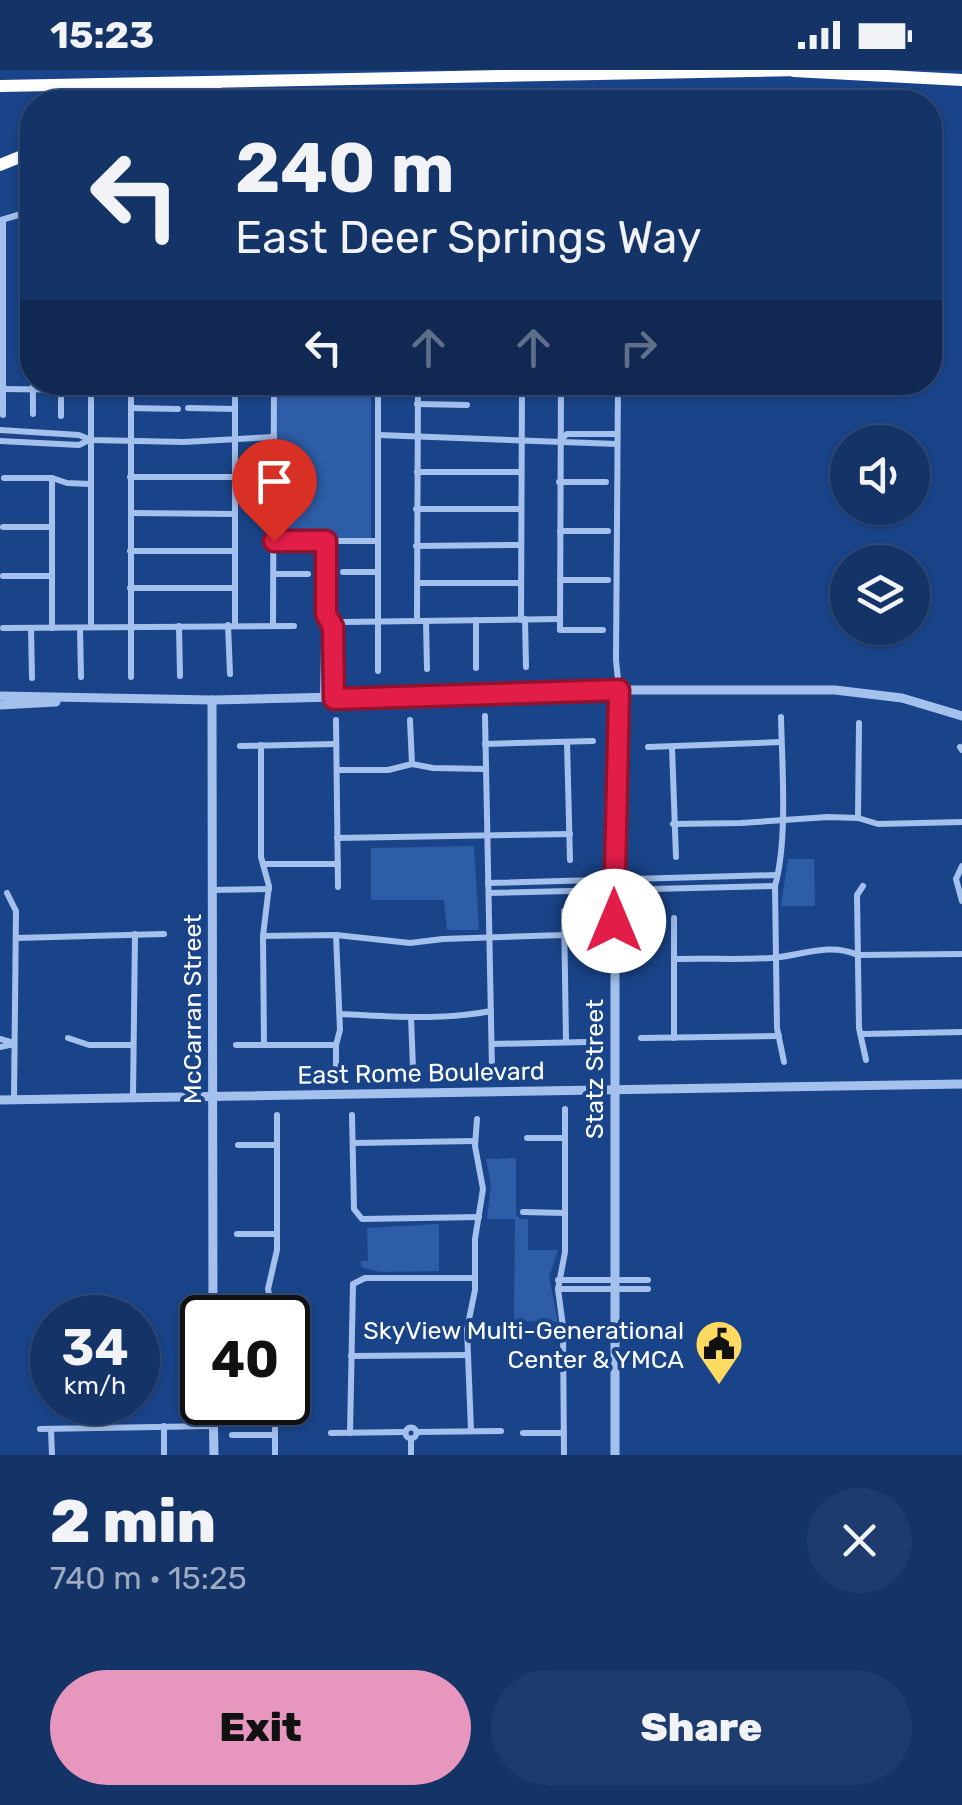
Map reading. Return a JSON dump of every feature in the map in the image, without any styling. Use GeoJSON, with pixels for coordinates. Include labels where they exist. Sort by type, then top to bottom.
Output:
{"type":"FeatureCollection","features":[{"type":"Feature","properties":{"kind":"highway"},"geometry":{"type":"LineString","coordinates":[[776,70],[962,80]]}},
{"type":"Feature","properties":{"kind":"highway"},"geometry":{"type":"LineString","coordinates":[[0,86],[802,70]]}},
{"type":"Feature","properties":{"kind":"highway"},"geometry":{"type":"LineString","coordinates":[[216,90],[352,80]]}},
{"type":"Feature","properties":{"kind":"street"},"geometry":{"type":"LineString","coordinates":[[2,220],[3,415]]}},
{"type":"Feature","properties":{"kind":"street"},"geometry":{"type":"LineString","coordinates":[[32,395],[33,414]]}},
{"type":"Feature","properties":{"kind":"street"},"geometry":{"type":"LineString","coordinates":[[61,395],[61,416]]}},
{"type":"Feature","properties":{"kind":"street"},"geometry":{"type":"LineString","coordinates":[[91,395],[91,627]]}},
{"type":"Feature","properties":{"kind":"street"},"geometry":{"type":"LineString","coordinates":[[131,395],[131,677]]}},
{"type":"Feature","properties":{"kind":"street"},"geometry":{"type":"LineString","coordinates":[[230,674],[235,588],[235,395]]}},
{"type":"Feature","properties":{"kind":"street"},"geometry":{"type":"LineString","coordinates":[[273,624],[274,395]]}},
{"type":"Feature","properties":{"kind":"street"},"geometry":{"type":"LineString","coordinates":[[378,395],[378,670]]}},
{"type":"Feature","properties":{"kind":"street"},"geometry":{"type":"LineString","coordinates":[[418,395],[417,584],[427,669]]}},
{"type":"Feature","properties":{"kind":"street"},"geometry":{"type":"LineString","coordinates":[[522,395],[520,583],[526,667]]}},
{"type":"Feature","properties":{"kind":"street"},"geometry":{"type":"LineString","coordinates":[[561,395],[560,630],[603,630]]}},
{"type":"Feature","properties":{"kind":"street","name":"Statz Street"},"geometry":{"type":"LineString","coordinates":[[615,1455],[618,395]]}},
{"type":"Feature","properties":{"kind":"street"},"geometry":{"type":"LineString","coordinates":[[418,404],[466,404]]}},
{"type":"Feature","properties":{"kind":"street"},"geometry":{"type":"LineString","coordinates":[[131,408],[178,409]]}},
{"type":"Feature","properties":{"kind":"street"},"geometry":{"type":"LineString","coordinates":[[188,408],[235,409]]}},
{"type":"Feature","properties":{"kind":"street"},"geometry":{"type":"LineString","coordinates":[[0,430],[80,435],[90,440]]}},
{"type":"Feature","properties":{"kind":"street"},"geometry":{"type":"LineString","coordinates":[[559,441],[567,434],[617,434]]}},
{"type":"Feature","properties":{"kind":"street"},"geometry":{"type":"LineString","coordinates":[[378,435],[617,444]]}},
{"type":"Feature","properties":{"kind":"street"},"geometry":{"type":"LineString","coordinates":[[0,441],[79,445],[90,440],[184,442],[274,437]]}},
{"type":"Feature","properties":{"kind":"street"},"geometry":{"type":"LineString","coordinates":[[417,472],[520,472]]}},
{"type":"Feature","properties":{"kind":"street"},"geometry":{"type":"LineString","coordinates":[[130,476],[235,477]]}},
{"type":"Feature","properties":{"kind":"street"},"geometry":{"type":"LineString","coordinates":[[4,478],[52,478],[90,484]]}},
{"type":"Feature","properties":{"kind":"street"},"geometry":{"type":"LineString","coordinates":[[52,478],[52,628]]}},
{"type":"Feature","properties":{"kind":"street"},"geometry":{"type":"LineString","coordinates":[[560,482],[606,482]]}},
{"type":"Feature","properties":{"kind":"street"},"geometry":{"type":"LineString","coordinates":[[416,509],[519,509]]}},
{"type":"Feature","properties":{"kind":"street"},"geometry":{"type":"LineString","coordinates":[[131,513],[236,514]]}},
{"type":"Feature","properties":{"kind":"street"},"geometry":{"type":"LineString","coordinates":[[3,527],[52,527]]}},
{"type":"Feature","properties":{"kind":"street"},"geometry":{"type":"LineString","coordinates":[[560,531],[608,530]]}},
{"type":"Feature","properties":{"kind":"street"},"geometry":{"type":"LineString","coordinates":[[274,541],[378,541]]}},
{"type":"Feature","properties":{"kind":"street"},"geometry":{"type":"LineString","coordinates":[[326,541],[326,614],[322,627],[328,699]]}},
{"type":"Feature","properties":{"kind":"street"},"geometry":{"type":"LineString","coordinates":[[416,546],[520,545]]}},
{"type":"Feature","properties":{"kind":"street"},"geometry":{"type":"LineString","coordinates":[[130,550],[235,552]]}},
{"type":"Feature","properties":{"kind":"street"},"geometry":{"type":"LineString","coordinates":[[343,572],[378,572]]}},
{"type":"Feature","properties":{"kind":"street"},"geometry":{"type":"LineString","coordinates":[[274,574],[308,574]]}},
{"type":"Feature","properties":{"kind":"street"},"geometry":{"type":"LineString","coordinates":[[3,576],[52,576]]}},
{"type":"Feature","properties":{"kind":"street"},"geometry":{"type":"LineString","coordinates":[[560,580],[608,580]]}},
{"type":"Feature","properties":{"kind":"street"},"geometry":{"type":"LineString","coordinates":[[417,584],[520,583]]}},
{"type":"Feature","properties":{"kind":"street"},"geometry":{"type":"LineString","coordinates":[[130,588],[235,588]]}},
{"type":"Feature","properties":{"kind":"street"},"geometry":{"type":"LineString","coordinates":[[344,622],[560,618]]}},
{"type":"Feature","properties":{"kind":"street"},"geometry":{"type":"LineString","coordinates":[[476,620],[476,668]]}},
{"type":"Feature","properties":{"kind":"street"},"geometry":{"type":"LineString","coordinates":[[179,626],[180,676]]}},
{"type":"Feature","properties":{"kind":"street"},"geometry":{"type":"LineString","coordinates":[[3,628],[294,626]]}},
{"type":"Feature","properties":{"kind":"street"},"geometry":{"type":"LineString","coordinates":[[31,628],[32,678]]}},
{"type":"Feature","properties":{"kind":"street"},"geometry":{"type":"LineString","coordinates":[[80,628],[82,677]]}},
{"type":"Feature","properties":{"kind":"street"},"geometry":{"type":"LineString","coordinates":[[0,696],[212,700],[619,690],[835,690],[902,698],[962,716]]}},
{"type":"Feature","properties":{"kind":"street"},"geometry":{"type":"LineString","coordinates":[[0,705],[79,700]]}},
{"type":"Feature","properties":{"kind":"street","name":"McCarran Street"},"geometry":{"type":"LineString","coordinates":[[212,700],[213,1295]]}},
{"type":"Feature","properties":{"kind":"street"},"geometry":{"type":"LineString","coordinates":[[485,716],[492,1070]]}},
{"type":"Feature","properties":{"kind":"street"},"geometry":{"type":"LineString","coordinates":[[781,717],[782,820],[775,886],[779,1036],[784,1062]]}},
{"type":"Feature","properties":{"kind":"street"},"geometry":{"type":"LineString","coordinates":[[336,720],[338,887]]}},
{"type":"Feature","properties":{"kind":"street"},"geometry":{"type":"LineString","coordinates":[[410,720],[412,764]]}},
{"type":"Feature","properties":{"kind":"street"},"geometry":{"type":"LineString","coordinates":[[858,723],[858,818]]}},
{"type":"Feature","properties":{"kind":"street"},"geometry":{"type":"LineString","coordinates":[[485,744],[593,741]]}},
{"type":"Feature","properties":{"kind":"street"},"geometry":{"type":"LineString","coordinates":[[567,742],[570,860]]}},
{"type":"Feature","properties":{"kind":"street"},"geometry":{"type":"LineString","coordinates":[[648,747],[782,742]]}},
{"type":"Feature","properties":{"kind":"street"},"geometry":{"type":"LineString","coordinates":[[240,746],[336,744]]}},
{"type":"Feature","properties":{"kind":"street"},"geometry":{"type":"LineString","coordinates":[[262,746],[263,864],[269,890],[262,936],[264,1046]]}},
{"type":"Feature","properties":{"kind":"street"},"geometry":{"type":"LineString","coordinates":[[672,747],[676,857]]}},
{"type":"Feature","properties":{"kind":"street"},"geometry":{"type":"LineString","coordinates":[[336,770],[388,770],[412,764],[486,769]]}},
{"type":"Feature","properties":{"kind":"street"},"geometry":{"type":"LineString","coordinates":[[673,824],[858,818],[878,824],[962,822]]}},
{"type":"Feature","properties":{"kind":"street"},"geometry":{"type":"LineString","coordinates":[[338,838],[570,834]]}},
{"type":"Feature","properties":{"kind":"street"},"geometry":{"type":"LineString","coordinates":[[263,864],[338,864]]}},
{"type":"Feature","properties":{"kind":"street"},"geometry":{"type":"LineString","coordinates":[[962,866],[956,879],[962,901]]}},
{"type":"Feature","properties":{"kind":"street"},"geometry":{"type":"LineString","coordinates":[[488,893],[778,875]]}},
{"type":"Feature","properties":{"kind":"street"},"geometry":{"type":"LineString","coordinates":[[488,883],[775,886]]}},
{"type":"Feature","properties":{"kind":"street"},"geometry":{"type":"LineString","coordinates":[[863,886],[857,895],[859,1028],[866,1060]]}},
{"type":"Feature","properties":{"kind":"street"},"geometry":{"type":"LineString","coordinates":[[212,890],[269,890]]}},
{"type":"Feature","properties":{"kind":"street"},"geometry":{"type":"LineString","coordinates":[[8,893],[16,911],[14,1099]]}},
{"type":"Feature","properties":{"kind":"street"},"geometry":{"type":"LineString","coordinates":[[564,911],[566,1041]]}},
{"type":"Feature","properties":{"kind":"street"},"geometry":{"type":"LineString","coordinates":[[674,918],[674,1038]]}},
{"type":"Feature","properties":{"kind":"street"},"geometry":{"type":"LineString","coordinates":[[133,1097],[135,934]]}},
{"type":"Feature","properties":{"kind":"street"},"geometry":{"type":"LineString","coordinates":[[16,938],[164,934]]}},
{"type":"Feature","properties":{"kind":"street"},"geometry":{"type":"LineString","coordinates":[[262,936],[336,935],[410,944],[564,935]]}},
{"type":"Feature","properties":{"kind":"street"},"geometry":{"type":"LineString","coordinates":[[336,935],[340,1014],[336,1071]]}},
{"type":"Feature","properties":{"kind":"street"},"geometry":{"type":"LineString","coordinates":[[674,958],[776,958],[800,951],[844,949],[858,956],[962,954]]}},
{"type":"Feature","properties":{"kind":"street"},"geometry":{"type":"LineString","coordinates":[[340,1014],[469,1016],[491,1011]]}},
{"type":"Feature","properties":{"kind":"street"},"geometry":{"type":"LineString","coordinates":[[411,1016],[413,1068]]}},
{"type":"Feature","properties":{"kind":"street"},"geometry":{"type":"LineString","coordinates":[[862,1034],[962,1032]]}},
{"type":"Feature","properties":{"kind":"street"},"geometry":{"type":"LineString","coordinates":[[641,1038],[779,1036]]}},
{"type":"Feature","properties":{"kind":"street"},"geometry":{"type":"LineString","coordinates":[[68,1038],[89,1045],[133,1045]]}},
{"type":"Feature","properties":{"kind":"street"},"geometry":{"type":"LineString","coordinates":[[0,1039],[15,1044]]}},
{"type":"Feature","properties":{"kind":"street"},"geometry":{"type":"LineString","coordinates":[[492,1044],[587,1042]]}},
{"type":"Feature","properties":{"kind":"street"},"geometry":{"type":"LineString","coordinates":[[0,1047],[15,1044]]}},
{"type":"Feature","properties":{"kind":"street"},"geometry":{"type":"LineString","coordinates":[[236,1046],[336,1045]]}},
{"type":"Feature","properties":{"kind":"street","name":"East Rome Boulevard"},"geometry":{"type":"LineString","coordinates":[[0,1100],[962,1084]]}},
{"type":"Feature","properties":{"kind":"street"},"geometry":{"type":"LineString","coordinates":[[564,1455],[563,1320],[558,1285],[565,1252],[565,1109]]}},
{"type":"Feature","properties":{"kind":"street"},"geometry":{"type":"LineString","coordinates":[[269,1295],[277,1250],[278,1116]]}},
{"type":"Feature","properties":{"kind":"street"},"geometry":{"type":"LineString","coordinates":[[352,1116],[354,1209],[358,1216],[368,1220],[479,1217]]}},
{"type":"Feature","properties":{"kind":"street"},"geometry":{"type":"LineString","coordinates":[[471,1431],[468,1355],[483,1189],[477,1118]]}},
{"type":"Feature","properties":{"kind":"street"},"geometry":{"type":"LineString","coordinates":[[527,1138],[565,1138]]}},
{"type":"Feature","properties":{"kind":"street"},"geometry":{"type":"LineString","coordinates":[[354,1143],[476,1141]]}},
{"type":"Feature","properties":{"kind":"street"},"geometry":{"type":"LineString","coordinates":[[238,1144],[277,1145]]}},
{"type":"Feature","properties":{"kind":"street"},"geometry":{"type":"LineString","coordinates":[[523,1212],[565,1213]]}},
{"type":"Feature","properties":{"kind":"street"},"geometry":{"type":"LineString","coordinates":[[236,1234],[277,1234]]}},
{"type":"Feature","properties":{"kind":"street"},"geometry":{"type":"LineString","coordinates":[[350,1433],[353,1284],[364,1278],[474,1278]]}},
{"type":"Feature","properties":{"kind":"street"},"geometry":{"type":"LineString","coordinates":[[558,1285],[648,1285]]}},
{"type":"Feature","properties":{"kind":"street"},"geometry":{"type":"LineString","coordinates":[[351,1356],[468,1355]]}},
{"type":"Feature","properties":{"kind":"street"},"geometry":{"type":"LineString","coordinates":[[522,1358],[564,1358]]}},
{"type":"Feature","properties":{"kind":"street"},"geometry":{"type":"LineString","coordinates":[[275,1425],[275,1455]]}},
{"type":"Feature","properties":{"kind":"street"},"geometry":{"type":"LineString","coordinates":[[164,1426],[164,1455]]}},
{"type":"Feature","properties":{"kind":"street"},"geometry":{"type":"LineString","coordinates":[[40,1429],[214,1426],[214,1455]]}},
{"type":"Feature","properties":{"kind":"street"},"geometry":{"type":"LineString","coordinates":[[332,1433],[404,1432],[411,1426],[417,1432],[500,1431]]}},
{"type":"Feature","properties":{"kind":"street"},"geometry":{"type":"LineString","coordinates":[[51,1429],[52,1455]]}},
{"type":"Feature","properties":{"kind":"street"},"geometry":{"type":"LineString","coordinates":[[404,1432],[411,1439]]}},
{"type":"Feature","properties":{"kind":"street"},"geometry":{"type":"LineString","coordinates":[[411,1455],[411,1439],[417,1432]]}},
{"type":"Feature","properties":{"kind":"street"},"geometry":{"type":"LineString","coordinates":[[523,1433],[564,1433]]}},
{"type":"Feature","properties":{"kind":"street"},"geometry":{"type":"LineString","coordinates":[[232,1435],[275,1435]]}},
{"type":"Feature","properties":{"kind":"shaded area"},"geometry":{"type":"Polygon","coordinates":[[[276,395],[371,395],[371,539],[276,538],[276,395]]]}},
{"type":"Feature","properties":{"kind":"shaded area"},"geometry":{"type":"Polygon","coordinates":[[[474,846],[479,930],[447,930],[444,900],[371,900],[371,848],[474,846]]]}},
{"type":"Feature","properties":{"kind":"shaded area"},"geometry":{"type":"Polygon","coordinates":[[[788,859],[814,859],[815,906],[781,906],[788,859]]]}},
{"type":"Feature","properties":{"kind":"shaded area"},"geometry":{"type":"Polygon","coordinates":[[[516,1158],[516,1214],[520,1219],[528,1219],[528,1250],[558,1250],[549,1277],[558,1322],[514,1321],[515,1219],[487,1219],[491,1185],[486,1159],[516,1158]]]}},
{"type":"Feature","properties":{"kind":"shaded area"},"geometry":{"type":"Polygon","coordinates":[[[439,1224],[439,1271],[380,1272],[361,1267],[361,1261],[368,1261],[367,1228],[439,1224]]]}},
{"type":"Feature","properties":{"kind":"place","name":"SkyView Multi-Generational Center & YMCA"},"geometry":{"type":"Point","coordinates":[719,1386]}},
{"type":"Feature","properties":{"kind":"route"},"geometry":{"type":"LineString","coordinates":[[274,541],[326,541],[326,614],[333,627],[334,699],[619,690],[614,921]]}}]}
